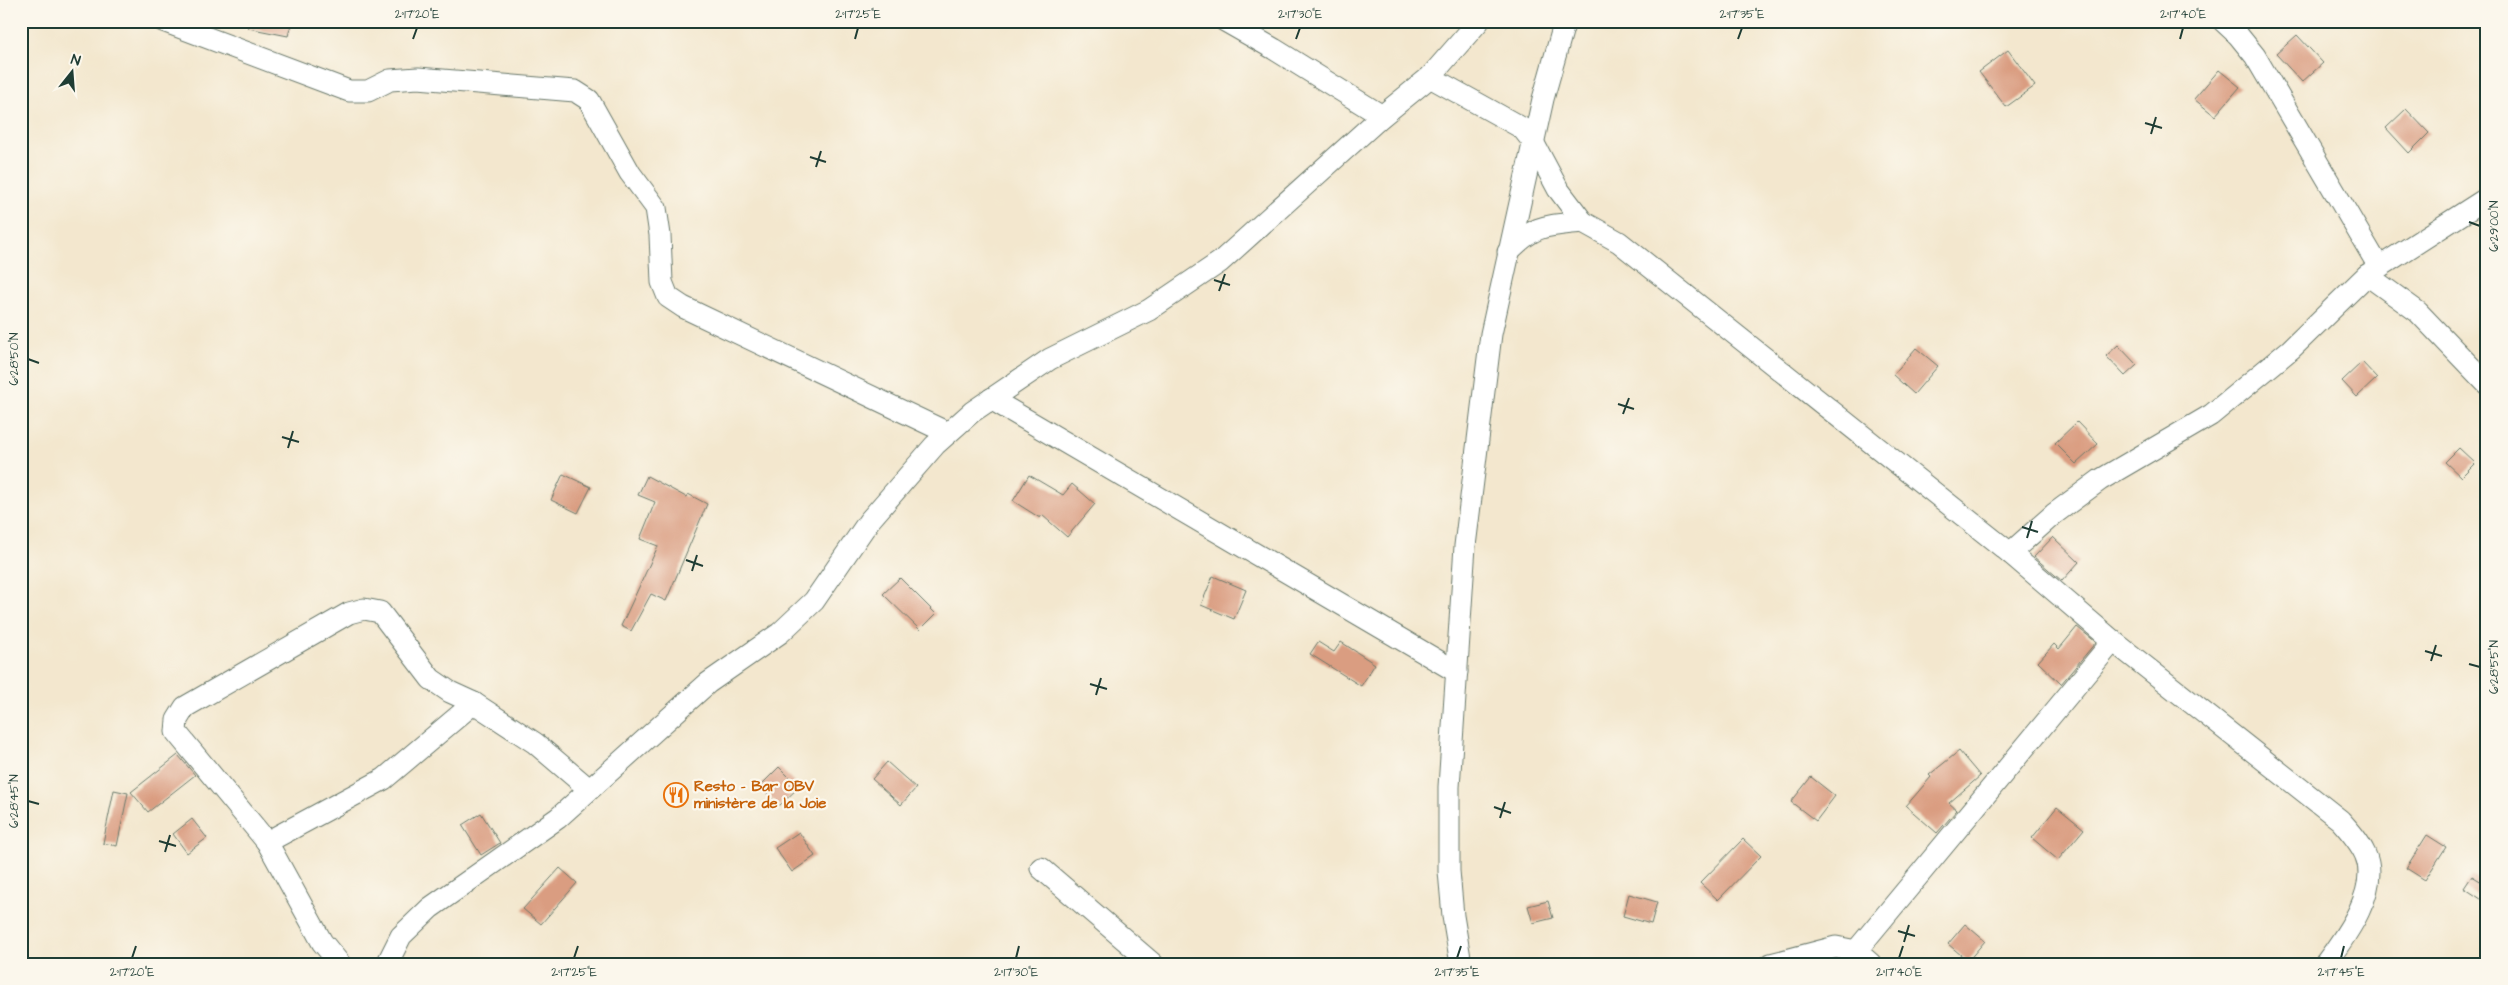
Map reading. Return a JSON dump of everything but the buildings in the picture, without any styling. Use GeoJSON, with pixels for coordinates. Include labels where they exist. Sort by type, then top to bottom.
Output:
{"type":"FeatureCollection","features":[{"type":"Feature","properties":{"kind":"street"},"geometry":{"type":"LineString","coordinates":[[163,21],[349,91],[368,91],[390,80],[418,78],[575,91],[589,100],[630,173],[656,208],[660,235],[662,282],[668,297],[683,307],[948,433]]}},
{"type":"Feature","properties":{"kind":"street"},"geometry":{"type":"LineString","coordinates":[[1225,21],[1382,116]]}},
{"type":"Feature","properties":{"kind":"street"},"geometry":{"type":"LineString","coordinates":[[387,964],[401,936],[430,908],[558,818],[708,683],[780,634],[814,601],[869,521],[934,445],[991,399],[1050,359],[1149,310],[1220,262],[1382,116],[1430,77],[1479,21]]}},
{"type":"Feature","properties":{"kind":"street"},"geometry":{"type":"LineString","coordinates":[[1461,964],[1453,916],[1449,871],[1449,787],[1465,546],[1492,334],[1508,252],[1543,99],[1565,21]]}},
{"type":"Feature","properties":{"kind":"street"},"geometry":{"type":"LineString","coordinates":[[2223,21],[2238,35],[2255,56],[2373,271],[2418,312],[2487,384]]}},
{"type":"Feature","properties":{"kind":"street"},"geometry":{"type":"LineString","coordinates":[[1430,77],[1522,128],[1533,142],[1558,189],[1583,222],[1619,242],[2010,554],[2113,641],[2340,820],[2366,855],[2369,872],[2367,893],[2342,942],[2325,964]]}},
{"type":"Feature","properties":{"kind":"street"},"geometry":{"type":"LineString","coordinates":[[2010,554],[2054,514],[2100,480],[2211,415],[2291,349],[2373,271],[2487,198]]}},
{"type":"Feature","properties":{"kind":"street"},"geometry":{"type":"LineString","coordinates":[[1508,252],[1525,235],[1543,226],[1583,222]]}},
{"type":"Feature","properties":{"kind":"street"},"geometry":{"type":"LineString","coordinates":[[991,399],[1457,672]]}},
{"type":"Feature","properties":{"kind":"street"},"geometry":{"type":"LineString","coordinates":[[340,964],[322,942],[267,842],[176,732],[177,720],[186,707],[349,613],[364,609],[380,612],[431,679],[450,692],[474,703],[536,744],[589,789]]}},
{"type":"Feature","properties":{"kind":"street"},"geometry":{"type":"LineString","coordinates":[[1771,964],[1836,947],[1863,957],[2113,641]]}},
{"type":"Feature","properties":{"kind":"street"},"geometry":{"type":"LineString","coordinates":[[267,842],[384,779],[474,703]]}},
{"type":"Feature","properties":{"kind":"street"},"geometry":{"type":"LineString","coordinates":[[1041,868],[1150,963]]}},
{"type":"Feature","properties":{"kind":"place","name":"Resto - Bar OBV ministère de la Joie"},"geometry":{"type":"Point","coordinates":[676,795]}}]}
